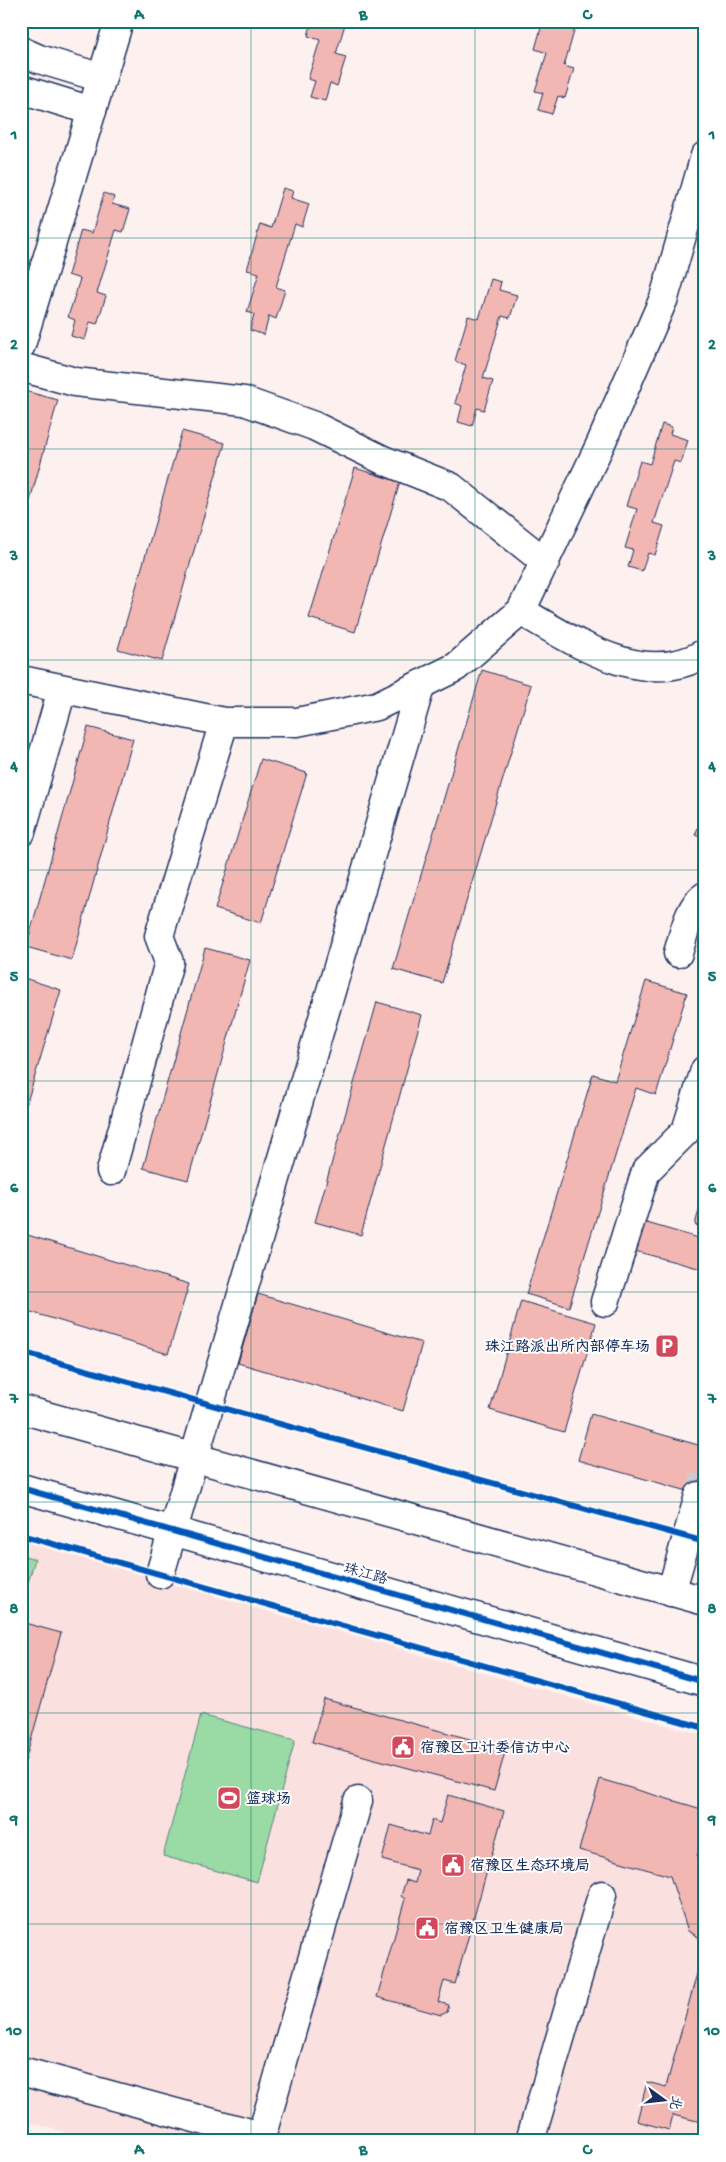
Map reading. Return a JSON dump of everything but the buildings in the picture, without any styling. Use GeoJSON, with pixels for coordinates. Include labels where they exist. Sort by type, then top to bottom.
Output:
{"type":"FeatureCollection","features":[{"type":"Feature","properties":{"kind":"street"},"geometry":{"type":"LineString","coordinates":[[21,345],[118,21]]}},
{"type":"Feature","properties":{"kind":"street"},"geometry":{"type":"LineString","coordinates":[[21,51],[39,59],[102,78]]}},
{"type":"Feature","properties":{"kind":"street"},"geometry":{"type":"LineString","coordinates":[[21,89],[92,111]]}},
{"type":"Feature","properties":{"kind":"street"},"geometry":{"type":"LineString","coordinates":[[21,680],[224,722],[298,722],[377,706],[456,666],[521,611],[545,562],[601,443],[664,298],[705,156]]}},
{"type":"Feature","properties":{"kind":"street"},"geometry":{"type":"LineString","coordinates":[[21,367],[75,382],[244,401],[305,423],[383,460],[451,488],[545,562]]}},
{"type":"Feature","properties":{"kind":"street"},"geometry":{"type":"LineString","coordinates":[[521,611],[557,632],[615,660],[656,667],[689,663],[705,653]]}},
{"type":"Feature","properties":{"kind":"street"},"geometry":{"type":"LineString","coordinates":[[160,1574],[421,684]]}},
{"type":"Feature","properties":{"kind":"street"},"geometry":{"type":"LineString","coordinates":[[21,832],[62,690]]}},
{"type":"Feature","properties":{"kind":"street"},"geometry":{"type":"LineString","coordinates":[[111,1171],[169,962],[160,936],[224,722]]}},
{"type":"Feature","properties":{"kind":"street"},"geometry":{"type":"LineString","coordinates":[[678,953],[692,912],[700,899],[705,896]]}},
{"type":"Feature","properties":{"kind":"street"},"geometry":{"type":"LineString","coordinates":[[605,1302],[646,1171],[686,1132],[705,1070]]}},
{"type":"Feature","properties":{"kind":"street"},"geometry":{"type":"LineString","coordinates":[[21,1409],[705,1601]]}},
{"type":"Feature","properties":{"kind":"street","name":"珠江路"},"geometry":{"type":"LineString","coordinates":[[21,1488],[705,1682]]}},
{"type":"Feature","properties":{"kind":"street"},"geometry":{"type":"LineString","coordinates":[[670,1592],[699,1496]]}},
{"type":"Feature","properties":{"kind":"street"},"geometry":{"type":"LineString","coordinates":[[21,2071],[260,2138],[358,1802]]}},
{"type":"Feature","properties":{"kind":"street"},"geometry":{"type":"LineString","coordinates":[[530,2141],[602,1895]]}},
{"type":"Feature","properties":{"kind":"shaded area"},"geometry":{"type":"Polygon","coordinates":[[[21,1541],[705,1736],[705,2141],[95,2141],[21,2120],[21,1541]]]}},
{"type":"Feature","properties":{"kind":"green space"},"geometry":{"type":"Polygon","coordinates":[[[21,1555],[35,1559],[21,1607],[21,1555]]]}},
{"type":"Feature","properties":{"kind":"green space","name":"篮球场"},"geometry":{"type":"Polygon","coordinates":[[[201,1715],[295,1740],[257,1882],[163,1856],[201,1715]]]}},
{"type":"Feature","properties":{"kind":"tunnel"},"geometry":{"type":"LineString","coordinates":[[699,1496],[705,1477]]}},
{"type":"Feature","properties":{"kind":"cycle path"},"geometry":{"type":"LineString","coordinates":[[21,1352],[705,1542]]}},
{"type":"Feature","properties":{"kind":"cycle path"},"geometry":{"type":"LineString","coordinates":[[21,1488],[705,1682]]}},
{"type":"Feature","properties":{"kind":"cycle path"},"geometry":{"type":"LineString","coordinates":[[21,1535],[705,1728]]}},
{"type":"Feature","properties":{"kind":"place","name":"珠江路派出所内部停车场"},"geometry":{"type":"Point","coordinates":[667,1346]}},
{"type":"Feature","properties":{"kind":"place","name":"宿豫区卫计委信访中心"},"geometry":{"type":"Point","coordinates":[403,1747]}},
{"type":"Feature","properties":{"kind":"place","name":"篮球场"},"geometry":{"type":"Point","coordinates":[229,1798]}},
{"type":"Feature","properties":{"kind":"place","name":"宿豫区生态环境局"},"geometry":{"type":"Point","coordinates":[453,1865]}},
{"type":"Feature","properties":{"kind":"place","name":"宿豫区卫生健康局"},"geometry":{"type":"Point","coordinates":[427,1928]}}]}
